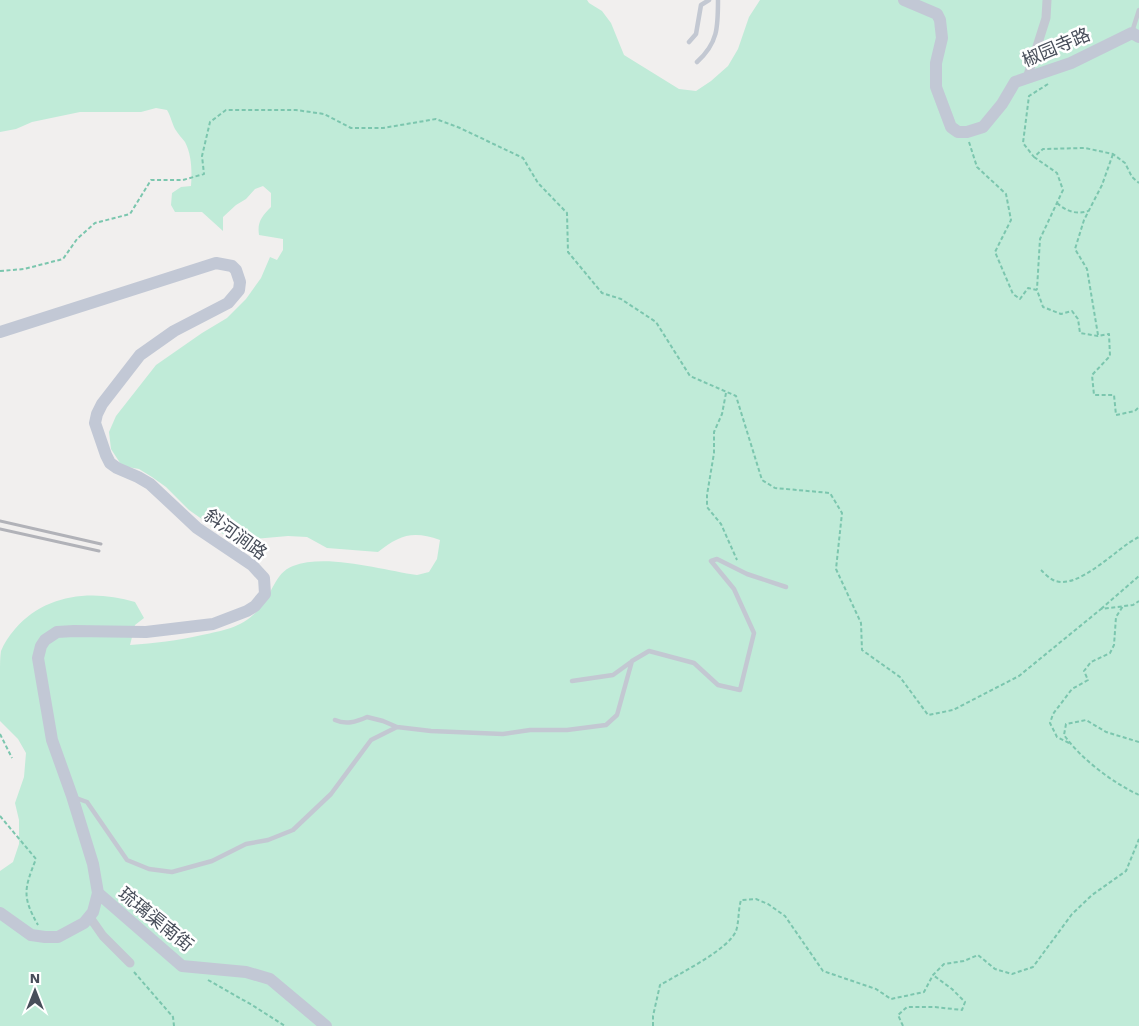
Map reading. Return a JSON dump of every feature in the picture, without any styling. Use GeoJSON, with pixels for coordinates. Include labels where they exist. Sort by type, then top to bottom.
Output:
{"type":"FeatureCollection","features":[{"type":"Feature","properties":{"kind":"street"},"geometry":{"type":"LineString","coordinates":[[904,0],[936,14],[940,20],[942,38],[936,64],[936,86],[951,126],[958,132],[967,132]]}},
{"type":"Feature","properties":{"kind":"street"},"geometry":{"type":"LineString","coordinates":[[1027,78],[1046,18],[1047,0]]}},
{"type":"Feature","properties":{"kind":"street","name":"椒园寺路"},"geometry":{"type":"LineString","coordinates":[[967,132],[983,126],[1002,104],[1015,82],[1055,69],[1135,35]]}},
{"type":"Feature","properties":{"kind":"street","name":"斜河涧路"},"geometry":{"type":"LineString","coordinates":[[0,332],[216,263],[232,266],[236,270],[240,282],[239,290],[228,303],[174,331],[140,355],[102,404],[97,414],[96,423],[110,463],[150,484],[203,532],[252,565],[264,578],[264,594],[255,606],[247,611],[213,624],[146,632],[58,632],[45,640],[41,646],[38,658],[52,740],[72,796],[92,864],[98,893]]}},
{"type":"Feature","properties":{"kind":"street"},"geometry":{"type":"LineString","coordinates":[[0,913],[32,935],[58,938],[84,923],[93,912],[98,893]]}},
{"type":"Feature","properties":{"kind":"street","name":"琉璃渠南街"},"geometry":{"type":"LineString","coordinates":[[98,893],[182,966],[246,972],[270,980],[326,1026]]}},
{"type":"Feature","properties":{"kind":"street"},"geometry":{"type":"LineString","coordinates":[[89,916],[103,936],[130,964]]}},
{"type":"Feature","properties":{"kind":"lane"},"geometry":{"type":"LineString","coordinates":[[690,42],[696,34],[701,5],[709,0]]}},
{"type":"Feature","properties":{"kind":"lane"},"geometry":{"type":"LineString","coordinates":[[698,62],[715,41],[718,20],[717,0]]}},
{"type":"Feature","properties":{"kind":"lane"},"geometry":{"type":"LineString","coordinates":[[1135,35],[1139,10]]}},
{"type":"Feature","properties":{"kind":"lane"},"geometry":{"type":"LineString","coordinates":[[572,680],[613,675],[649,650],[694,663],[718,685],[728,689],[740,690],[754,633],[734,588],[711,561],[717,559],[747,574],[786,587]]}},
{"type":"Feature","properties":{"kind":"lane"},"geometry":{"type":"LineString","coordinates":[[335,720],[342,723],[356,722],[367,716],[383,720],[396,727],[431,731],[503,734],[530,730],[567,730],[606,725],[617,716],[632,661]]}},
{"type":"Feature","properties":{"kind":"lane"},"geometry":{"type":"LineString","coordinates":[[72,796],[87,802],[127,860],[148,869],[172,872],[212,861],[246,844],[268,840],[293,830],[331,794],[371,740],[396,727]]}},
{"type":"Feature","properties":{"kind":"path"},"geometry":{"type":"LineString","coordinates":[[1055,69],[1048,84],[1029,96],[1023,143],[1034,157],[1056,172],[1063,190],[1040,239],[1037,290],[1043,307],[1061,314],[1072,311],[1078,319],[1080,333],[1098,336],[1109,334],[1110,356],[1092,375],[1094,395],[1114,395],[1116,415],[1135,411],[1139,408]]}},
{"type":"Feature","properties":{"kind":"path"},"geometry":{"type":"LineString","coordinates":[[0,271],[24,269],[63,259],[77,239],[95,223],[130,214],[152,180],[183,180],[204,174],[202,156],[210,122],[226,110],[296,110],[314,112],[324,114],[352,128],[383,128],[436,119],[460,128],[522,158],[538,183],[567,213],[568,252],[602,293],[621,299],[656,322],[690,376],[736,396],[762,480],[775,488],[830,493],[842,514],[836,569],[861,623],[862,650],[900,677],[928,716],[953,710],[1019,676],[1139,576]]}},
{"type":"Feature","properties":{"kind":"path"},"geometry":{"type":"LineString","coordinates":[[967,132],[969,147],[978,167],[1006,194],[1011,220],[995,252],[1013,294],[1020,299],[1028,288],[1037,290]]}},
{"type":"Feature","properties":{"kind":"path"},"geometry":{"type":"LineString","coordinates":[[1034,157],[1044,149],[1085,148],[1113,154],[1125,163],[1132,177],[1139,183]]}},
{"type":"Feature","properties":{"kind":"path"},"geometry":{"type":"LineString","coordinates":[[1098,336],[1087,270],[1075,249],[1084,220],[1102,185],[1113,154]]}},
{"type":"Feature","properties":{"kind":"path"},"geometry":{"type":"LineString","coordinates":[[1057,203],[1064,209],[1072,212],[1080,214],[1088,211]]}},
{"type":"Feature","properties":{"kind":"path"},"geometry":{"type":"LineString","coordinates":[[726,392],[722,414],[714,432],[714,452],[707,495],[707,507],[721,524],[737,559],[747,574]]}},
{"type":"Feature","properties":{"kind":"path"},"geometry":{"type":"LineString","coordinates":[[1040,570],[1053,581],[1068,582],[1096,568],[1132,540],[1139,537]]}},
{"type":"Feature","properties":{"kind":"path"},"geometry":{"type":"LineString","coordinates":[[1101,609],[1133,605],[1139,602]]}},
{"type":"Feature","properties":{"kind":"path"},"geometry":{"type":"LineString","coordinates":[[1070,744],[1057,737],[1050,723],[1053,714],[1072,688],[1088,680],[1084,671],[1091,662],[1110,653],[1114,645],[1116,617],[1123,606]]}},
{"type":"Feature","properties":{"kind":"path"},"geometry":{"type":"LineString","coordinates":[[1139,742],[1106,732],[1086,720],[1066,724],[1064,736],[1073,748],[1124,788],[1139,795]]}},
{"type":"Feature","properties":{"kind":"path"},"geometry":{"type":"LineString","coordinates":[[0,734],[12,758]]}},
{"type":"Feature","properties":{"kind":"path"},"geometry":{"type":"LineString","coordinates":[[0,816],[36,859],[25,894],[28,907],[46,938]]}},
{"type":"Feature","properties":{"kind":"path"},"geometry":{"type":"LineString","coordinates":[[653,1026],[653,1016],[660,985],[729,943],[736,930],[741,900],[756,899],[768,904],[785,916],[823,971],[876,989],[891,999],[924,992],[933,975],[944,964],[964,961],[978,955],[995,968],[1012,974],[1032,967],[1072,914],[1092,894],[1126,871],[1139,840]]}},
{"type":"Feature","properties":{"kind":"path"},"geometry":{"type":"LineString","coordinates":[[130,964],[136,976],[173,1017],[174,1026]]}},
{"type":"Feature","properties":{"kind":"path"},"geometry":{"type":"LineString","coordinates":[[903,1026],[898,1015],[907,1007],[936,1007],[962,1010],[965,1002],[952,989],[933,975]]}},
{"type":"Feature","properties":{"kind":"path"},"geometry":{"type":"LineString","coordinates":[[206,979],[285,1026]]}},
{"type":"Feature","properties":{"kind":"green space"},"geometry":{"type":"Polygon","coordinates":[[[0,0],[587,0],[602,11],[611,23],[624,55],[679,89],[696,91],[728,66],[738,49],[749,17],[760,0],[1139,0],[1139,1026],[0,1026],[0,871],[13,862],[19,844],[19,820],[15,803],[24,777],[26,753],[18,739],[0,721],[1,651],[15,629],[40,608],[55,602],[70,597],[102,596],[135,602],[144,618],[135,625],[130,645],[193,637],[225,630],[246,620],[263,604],[277,579],[293,566],[306,562],[338,562],[417,575],[429,572],[437,559],[440,540],[422,535],[407,536],[400,538],[378,552],[327,548],[307,537],[288,536],[233,541],[189,510],[166,487],[152,477],[139,469],[122,466],[111,449],[109,432],[116,416],[156,365],[227,318],[246,299],[261,278],[270,257],[277,260],[283,250],[283,239],[259,235],[261,220],[271,207],[271,193],[263,186],[255,189],[246,199],[223,217],[223,231],[202,212],[175,212],[171,205],[172,193],[181,187],[191,186],[191,164],[185,142],[175,129],[167,110],[156,108],[141,112],[80,112],[32,122],[16,129],[0,132],[0,0]]]}},
{"type":"Feature","properties":{"kind":"railway"},"geometry":{"type":"LineString","coordinates":[[0,521],[101,544]]}},
{"type":"Feature","properties":{"kind":"railway"},"geometry":{"type":"LineString","coordinates":[[0,529],[99,551]]}}]}
